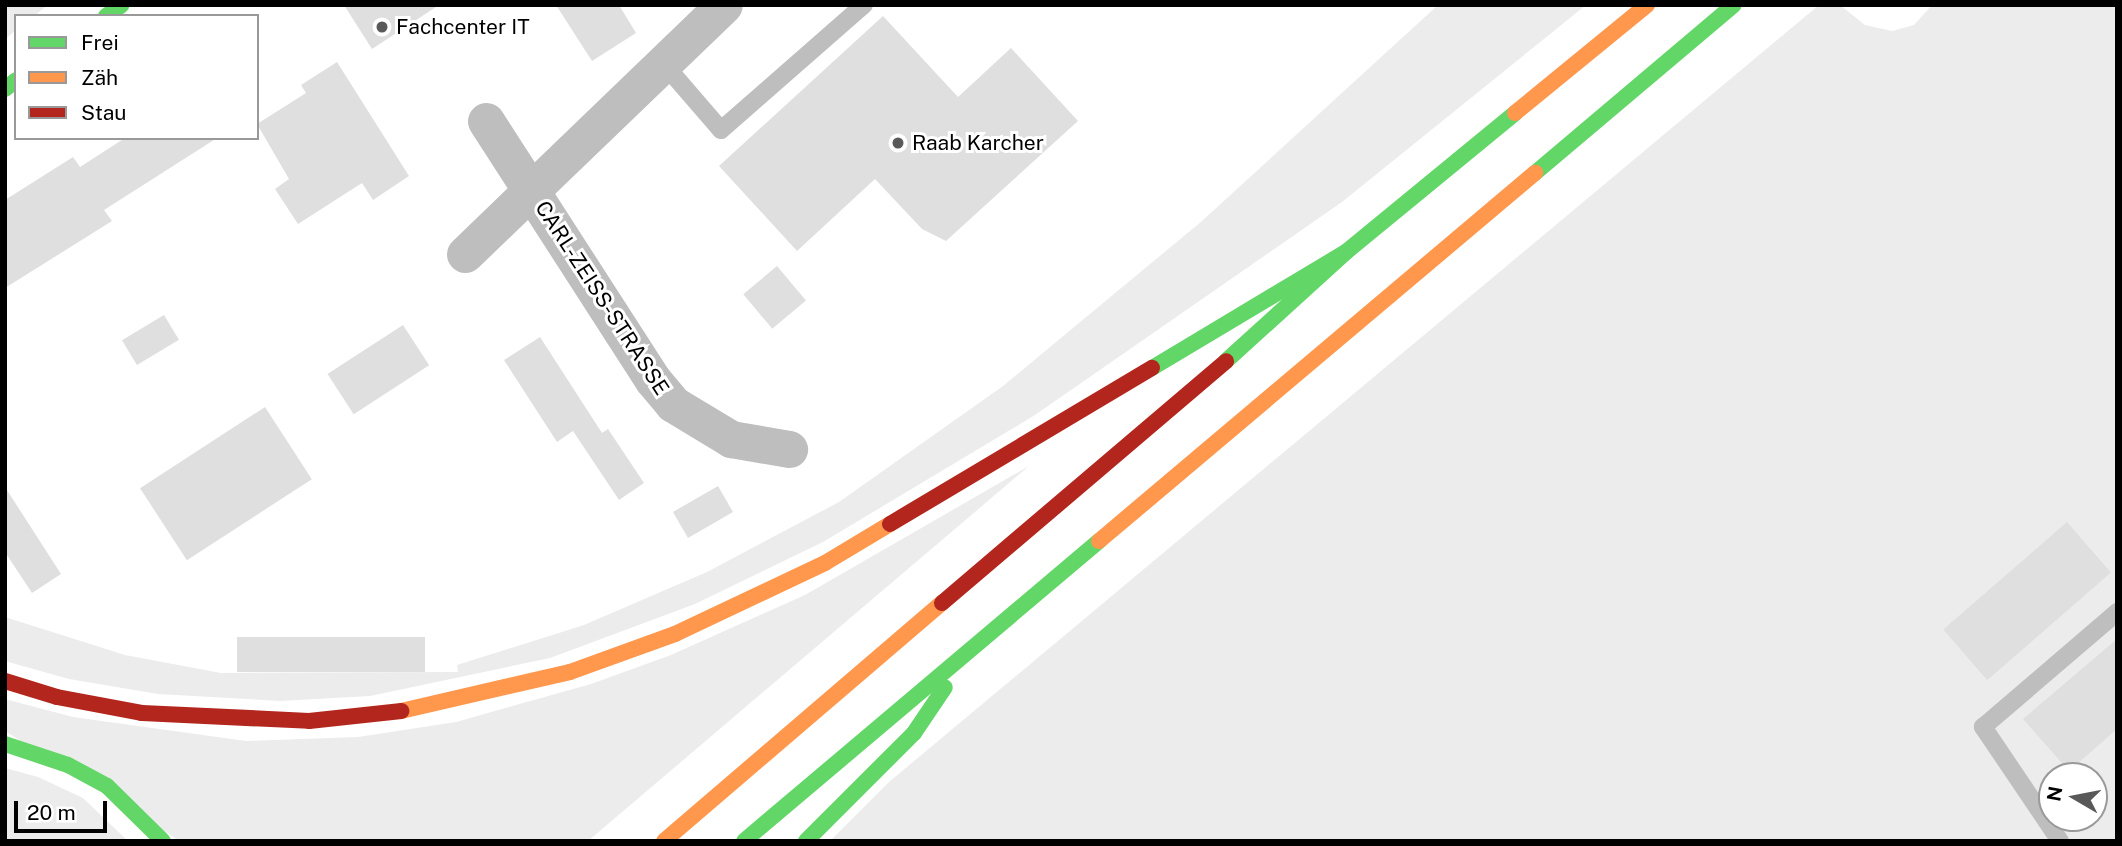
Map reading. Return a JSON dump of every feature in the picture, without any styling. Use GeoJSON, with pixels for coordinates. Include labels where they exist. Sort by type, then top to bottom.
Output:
{"type":"FeatureCollection","features":[{"type":"Feature","properties":{"kind":"main road"},"geometry":{"type":"LineString","coordinates":[[664,841],[1241,348],[1346,252],[1647,5]]}},
{"type":"Feature","properties":{"kind":"main road"},"geometry":{"type":"LineString","coordinates":[[744,841],[1734,5]]}},
{"type":"Feature","properties":{"kind":"main road"},"geometry":{"type":"LineString","coordinates":[[5,681],[57,697],[142,713],[309,721],[412,710],[570,672],[675,634],[825,564],[1346,252]]}},
{"type":"Feature","properties":{"kind":"main road"},"geometry":{"type":"LineString","coordinates":[[806,841],[914,733],[969,650]]}},
{"type":"Feature","properties":{"kind":"main road"},"geometry":{"type":"LineString","coordinates":[[5,744],[68,765],[107,786],[163,841]]}},
{"type":"Feature","properties":{"kind":"street","name":"CARL-ZEISS-STRASSE"},"geometry":{"type":"LineString","coordinates":[[691,39],[706,5]]}},
{"type":"Feature","properties":{"kind":"street","name":"CARL-ZEISS-STRASSE"},"geometry":{"type":"LineString","coordinates":[[466,254],[724,5]]}},
{"type":"Feature","properties":{"kind":"street","name":"CARL-ZEISS-STRASSE"},"geometry":{"type":"LineString","coordinates":[[486,121],[653,380],[673,404],[731,439],[789,449]]}},
{"type":"Feature","properties":{"kind":"lane"},"geometry":{"type":"LineString","coordinates":[[664,64],[721,130],[864,5]]}},
{"type":"Feature","properties":{"kind":"lane"},"geometry":{"type":"LineString","coordinates":[[2060,841],[1983,727],[2117,612]]}},
{"type":"Feature","properties":{"kind":"shaded area"},"geometry":{"type":"Polygon","coordinates":[[[5,5],[48,5],[37,14],[14,14],[14,32],[5,39],[5,5]]]}},
{"type":"Feature","properties":{"kind":"shaded area"},"geometry":{"type":"Polygon","coordinates":[[[1438,5],[1586,5],[1342,202],[1035,415],[823,542],[695,604],[550,658],[370,696],[280,701],[158,694],[69,679],[5,661],[5,617],[125,655],[221,673],[458,672],[457,665],[584,625],[707,572],[839,502],[1003,386],[1202,221],[1438,5]]]}},
{"type":"Feature","properties":{"kind":"shaded area"},"geometry":{"type":"Polygon","coordinates":[[[1819,5],[1840,5],[1865,25],[1892,31],[1914,25],[1932,5],[2117,5],[2117,841],[830,841],[889,782],[1819,5]]]}},
{"type":"Feature","properties":{"kind":"shaded area"},"geometry":{"type":"Polygon","coordinates":[[[1029,466],[588,841],[180,841],[5,731],[5,699],[73,717],[246,741],[358,737],[456,722],[591,684],[671,655],[805,595],[1029,466]]]}},
{"type":"Feature","properties":{"kind":"shaded area"},"geometry":{"type":"Polygon","coordinates":[[[5,768],[38,777],[83,798],[128,841],[5,841],[5,768]]]}},
{"type":"Feature","properties":{"kind":"building","name":"Fachcenter IT"},"geometry":{"type":"Polygon","coordinates":[[[344,5],[439,5],[372,49],[344,5]]]}},
{"type":"Feature","properties":{"kind":"building"},"geometry":{"type":"Polygon","coordinates":[[[556,5],[619,5],[636,33],[592,61],[556,5]]]}},
{"type":"Feature","properties":{"kind":"building","name":"Raab Karcher"},"geometry":{"type":"Polygon","coordinates":[[[883,16],[958,97],[1011,48],[1078,121],[946,241],[922,229],[875,179],[797,251],[719,166],[883,16]]]}},
{"type":"Feature","properties":{"kind":"building"},"geometry":{"type":"Polygon","coordinates":[[[337,62],[409,176],[373,200],[362,183],[298,224],[275,189],[289,179],[259,127],[259,123],[306,93],[301,85],[337,62]]]}},
{"type":"Feature","properties":{"kind":"building"},"geometry":{"type":"Polygon","coordinates":[[[122,140],[214,140],[104,210],[112,221],[5,288],[5,200],[73,157],[80,167],[122,140]]]}},
{"type":"Feature","properties":{"kind":"building"},"geometry":{"type":"Polygon","coordinates":[[[777,266],[806,300],[772,329],[743,294],[777,266]]]}},
{"type":"Feature","properties":{"kind":"building"},"geometry":{"type":"Polygon","coordinates":[[[164,315],[179,340],[137,365],[122,340],[164,315]]]}},
{"type":"Feature","properties":{"kind":"building"},"geometry":{"type":"Polygon","coordinates":[[[403,325],[429,365],[354,414],[328,374],[403,325]]]}},
{"type":"Feature","properties":{"kind":"building"},"geometry":{"type":"Polygon","coordinates":[[[540,337],[602,433],[608,429],[644,483],[619,500],[573,431],[557,442],[504,360],[540,337]]]}},
{"type":"Feature","properties":{"kind":"building"},"geometry":{"type":"Polygon","coordinates":[[[265,407],[312,479],[187,560],[140,488],[265,407]]]}},
{"type":"Feature","properties":{"kind":"building"},"geometry":{"type":"Polygon","coordinates":[[[718,486],[733,512],[688,538],[673,512],[718,486]]]}},
{"type":"Feature","properties":{"kind":"building"},"geometry":{"type":"Polygon","coordinates":[[[5,487],[61,574],[32,593],[5,552],[5,487]]]}},
{"type":"Feature","properties":{"kind":"building"},"geometry":{"type":"Polygon","coordinates":[[[2067,522],[2111,573],[1987,680],[1943,630],[2067,522]]]}},
{"type":"Feature","properties":{"kind":"building"},"geometry":{"type":"Polygon","coordinates":[[[237,637],[425,637],[425,672],[237,672],[237,637]]]}},
{"type":"Feature","properties":{"kind":"building"},"geometry":{"type":"Polygon","coordinates":[[[2117,639],[2117,729],[2079,762],[2061,762],[2023,719],[2117,639]]]}},
{"type":"Feature","properties":{"kind":"traffic: fast"},"geometry":{"type":"LineString","coordinates":[[109,14],[122,5]]}},
{"type":"Feature","properties":{"kind":"traffic: fast"},"geometry":{"type":"LineString","coordinates":[[1535,173],[1734,5]]}},
{"type":"Feature","properties":{"kind":"traffic: fast"},"geometry":{"type":"LineString","coordinates":[[5,89],[14,82]]}},
{"type":"Feature","properties":{"kind":"traffic: fast"},"geometry":{"type":"LineString","coordinates":[[1226,361],[1346,252],[1515,113]]}},
{"type":"Feature","properties":{"kind":"traffic: fast"},"geometry":{"type":"LineString","coordinates":[[1152,368],[1346,252]]}},
{"type":"Feature","properties":{"kind":"traffic: fast"},"geometry":{"type":"LineString","coordinates":[[744,841],[1099,541]]}},
{"type":"Feature","properties":{"kind":"traffic: fast"},"geometry":{"type":"LineString","coordinates":[[806,841],[914,733],[945,687]]}},
{"type":"Feature","properties":{"kind":"traffic: fast"},"geometry":{"type":"LineString","coordinates":[[5,744],[68,765],[107,786],[163,841]]}},
{"type":"Feature","properties":{"kind":"traffic: slow"},"geometry":{"type":"LineString","coordinates":[[1515,113],[1647,5]]}},
{"type":"Feature","properties":{"kind":"traffic: slow"},"geometry":{"type":"LineString","coordinates":[[1099,541],[1535,173]]}},
{"type":"Feature","properties":{"kind":"traffic: slow"},"geometry":{"type":"LineString","coordinates":[[401,711],[570,672],[675,634],[825,563],[890,524]]}},
{"type":"Feature","properties":{"kind":"traffic: slow"},"geometry":{"type":"LineString","coordinates":[[664,841],[942,603]]}},
{"type":"Feature","properties":{"kind":"traffic: jam"},"geometry":{"type":"LineString","coordinates":[[942,603],[1226,361]]}},
{"type":"Feature","properties":{"kind":"traffic: jam"},"geometry":{"type":"LineString","coordinates":[[890,524],[1152,368]]}},
{"type":"Feature","properties":{"kind":"traffic: jam"},"geometry":{"type":"LineString","coordinates":[[5,681],[57,697],[142,713],[309,721],[401,711]]}},
{"type":"Feature","properties":{"kind":"place","name":"Fachcenter IT"},"geometry":{"type":"Point","coordinates":[382,27]}},
{"type":"Feature","properties":{"kind":"place","name":"Raab Karcher"},"geometry":{"type":"Point","coordinates":[898,143]}}]}
